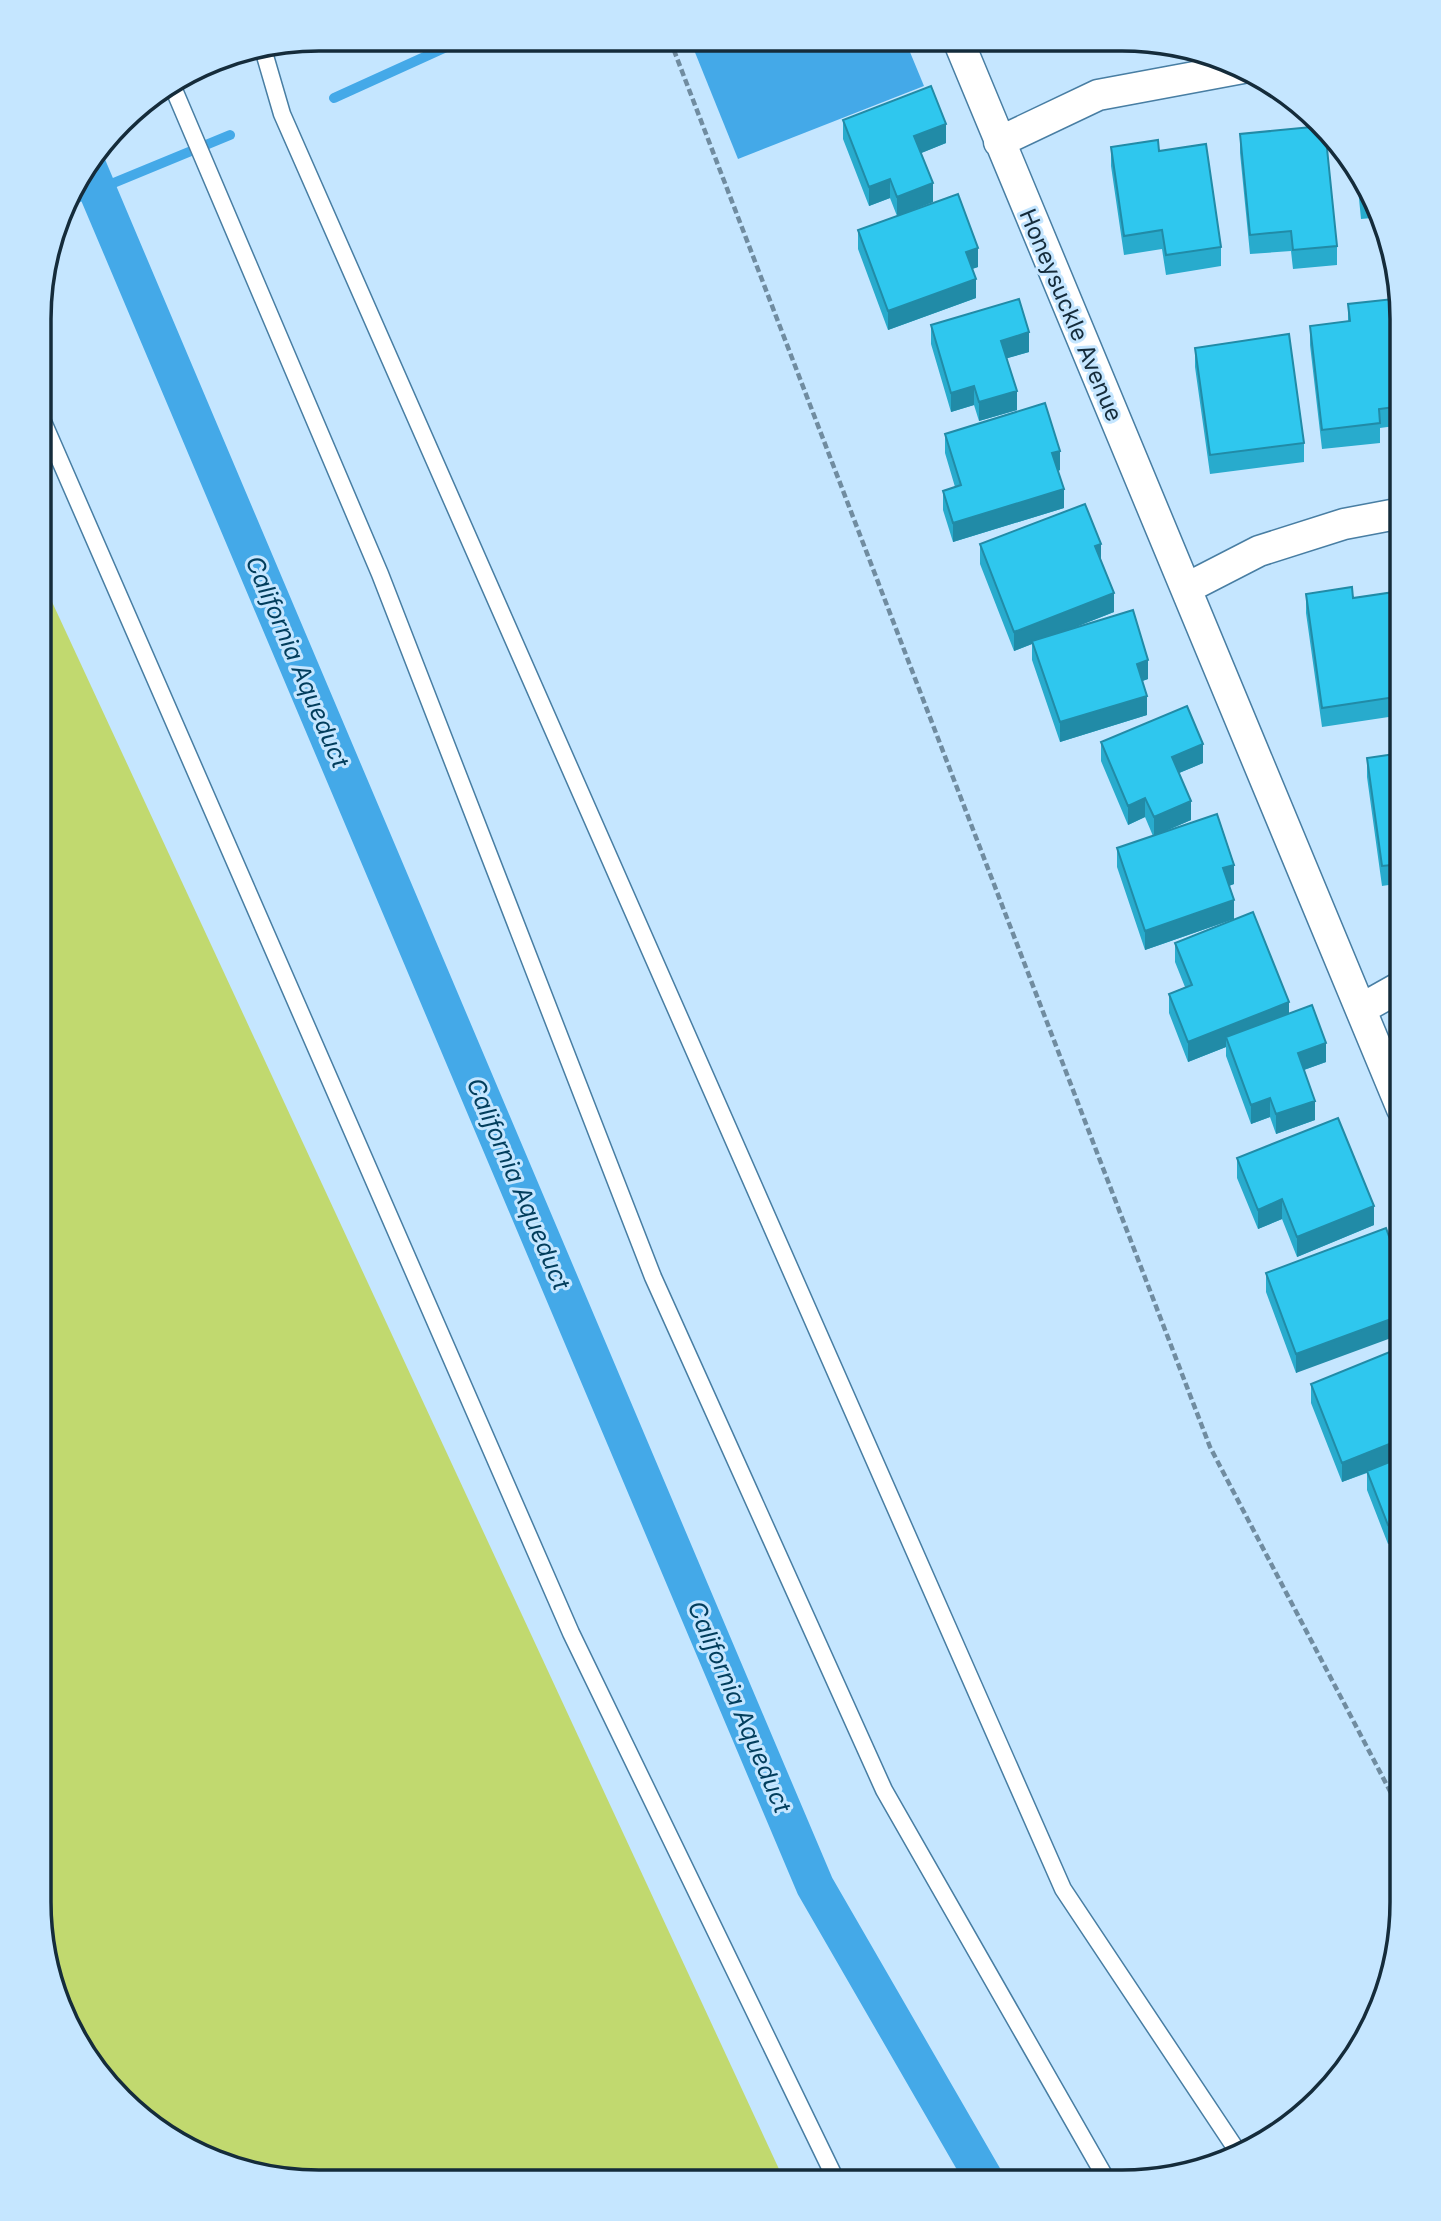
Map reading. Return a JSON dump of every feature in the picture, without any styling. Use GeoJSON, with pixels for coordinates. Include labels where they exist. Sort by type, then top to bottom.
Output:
{"type":"FeatureCollection","features":[{"type":"Feature","properties":{"kind":"street","name":"Honeysuckle Avenue"},"geometry":{"type":"LineString","coordinates":[[962,51],[1390,1080]]}},
{"type":"Feature","properties":{"kind":"street"},"geometry":{"type":"LineString","coordinates":[[999,142],[1098,95],[1226,71]]}},
{"type":"Feature","properties":{"kind":"street"},"geometry":{"type":"LineString","coordinates":[[1187,588],[1259,551],[1345,524],[1390,515]]}},
{"type":"Feature","properties":{"kind":"street"},"geometry":{"type":"LineString","coordinates":[[1361,1009],[1390,993]]}},
{"type":"Feature","properties":{"kind":"lane"},"geometry":{"type":"LineString","coordinates":[[265,56],[282,114],[1063,1889],[1234,2146]]}},
{"type":"Feature","properties":{"kind":"lane"},"geometry":{"type":"LineString","coordinates":[[175,93],[380,574],[653,1277],[884,1790],[1101,2170]]}},
{"type":"Feature","properties":{"kind":"lane"},"geometry":{"type":"LineString","coordinates":[[51,440],[571,1633],[831,2170]]}},
{"type":"Feature","properties":{"kind":"path"},"geometry":{"type":"LineString","coordinates":[[674,51],[1210,1447],[1390,1791]]}},
{"type":"Feature","properties":{"kind":"green space"},"geometry":{"type":"Polygon","coordinates":[[[51,600],[779,2170],[301,2170],[266,2165],[200,2143],[156,2115],[117,2079],[78,2021],[60,1972],[51,1920],[51,600]]]}},
{"type":"Feature","properties":{"kind":"water"},"geometry":{"type":"Polygon","coordinates":[[[694,51],[910,51],[924,86],[738,159],[694,51]]]}},
{"type":"Feature","properties":{"kind":"building"},"geometry":{"type":"Polygon","coordinates":[[[931,86],[946,124],[914,136],[933,183],[897,197],[890,179],[869,187],[843,120],[931,86]]]}},
{"type":"Feature","properties":{"kind":"building"},"geometry":{"type":"Polygon","coordinates":[[[1310,127],[1324,142],[1327,145],[1337,246],[1293,250],[1291,231],[1250,235],[1240,134],[1310,127]]]}},
{"type":"Feature","properties":{"kind":"building"},"geometry":{"type":"Polygon","coordinates":[[[1158,140],[1159,151],[1206,144],[1221,247],[1166,255],[1162,230],[1124,236],[1111,147],[1158,140]]]}},
{"type":"Feature","properties":{"kind":"building"},"geometry":{"type":"Polygon","coordinates":[[[958,194],[978,248],[966,252],[976,279],[888,311],[858,230],[958,194]]]}},
{"type":"Feature","properties":{"kind":"building"},"geometry":{"type":"Polygon","coordinates":[[[1019,299],[1029,332],[1001,341],[1017,391],[979,402],[974,386],[951,393],[931,325],[1019,299]]]}},
{"type":"Feature","properties":{"kind":"building"},"geometry":{"type":"Polygon","coordinates":[[[1390,299],[1390,408],[1379,409],[1380,423],[1322,430],[1310,326],[1350,321],[1348,304],[1390,299]]]}},
{"type":"Feature","properties":{"kind":"building"},"geometry":{"type":"Polygon","coordinates":[[[1289,334],[1304,443],[1210,455],[1195,348],[1289,334]]]}},
{"type":"Feature","properties":{"kind":"building"},"geometry":{"type":"Polygon","coordinates":[[[1045,403],[1060,451],[1052,453],[1064,489],[953,523],[943,491],[961,485],[945,434],[1045,403]]]}},
{"type":"Feature","properties":{"kind":"building"},"geometry":{"type":"Polygon","coordinates":[[[1085,504],[1101,544],[1095,546],[1114,593],[1014,632],[980,544],[1085,504]]]}},
{"type":"Feature","properties":{"kind":"building"},"geometry":{"type":"Polygon","coordinates":[[[1352,587],[1353,598],[1390,593],[1390,698],[1322,708],[1306,594],[1352,587]]]}},
{"type":"Feature","properties":{"kind":"building"},"geometry":{"type":"Polygon","coordinates":[[[1133,610],[1148,660],[1137,664],[1147,696],[1060,722],[1032,641],[1133,610]]]}},
{"type":"Feature","properties":{"kind":"building"},"geometry":{"type":"Polygon","coordinates":[[[1187,706],[1203,744],[1172,757],[1191,801],[1154,817],[1145,798],[1128,806],[1101,742],[1187,706]]]}},
{"type":"Feature","properties":{"kind":"building"},"geometry":{"type":"Polygon","coordinates":[[[1390,755],[1390,865],[1382,866],[1367,758],[1390,755]]]}},
{"type":"Feature","properties":{"kind":"building"},"geometry":{"type":"Polygon","coordinates":[[[1217,814],[1234,865],[1223,868],[1234,900],[1145,931],[1117,848],[1217,814]]]}},
{"type":"Feature","properties":{"kind":"building"},"geometry":{"type":"Polygon","coordinates":[[[1253,912],[1289,1002],[1188,1042],[1169,994],[1192,985],[1175,943],[1253,912]]]}},
{"type":"Feature","properties":{"kind":"building"},"geometry":{"type":"Polygon","coordinates":[[[1312,1005],[1326,1043],[1298,1053],[1315,1101],[1276,1114],[1270,1098],[1251,1105],[1226,1037],[1312,1005]]]}},
{"type":"Feature","properties":{"kind":"building"},"geometry":{"type":"Polygon","coordinates":[[[1338,1118],[1374,1206],[1297,1237],[1282,1199],[1258,1210],[1237,1158],[1338,1118]]]}},
{"type":"Feature","properties":{"kind":"building"},"geometry":{"type":"Polygon","coordinates":[[[1386,1228],[1390,1239],[1390,1319],[1296,1354],[1266,1273],[1386,1228]]]}},
{"type":"Feature","properties":{"kind":"building"},"geometry":{"type":"Polygon","coordinates":[[[1390,1352],[1390,1444],[1342,1463],[1311,1384],[1390,1352]]]}},
{"type":"Feature","properties":{"kind":"building"},"geometry":{"type":"Polygon","coordinates":[[[1390,1462],[1390,1524],[1388,1525],[1367,1471],[1390,1462]]]}},
{"type":"Feature","properties":{"kind":"waterway"},"geometry":{"type":"LineString","coordinates":[[334,98],[438,51]]}},
{"type":"Feature","properties":{"kind":"waterway"},"geometry":{"type":"LineString","coordinates":[[80,197],[230,135]]}},
{"type":"Feature","properties":{"kind":"waterway","name":"California Aqueduct"},"geometry":{"type":"LineString","coordinates":[[92,177],[815,1886],[979,2170]]}}]}
